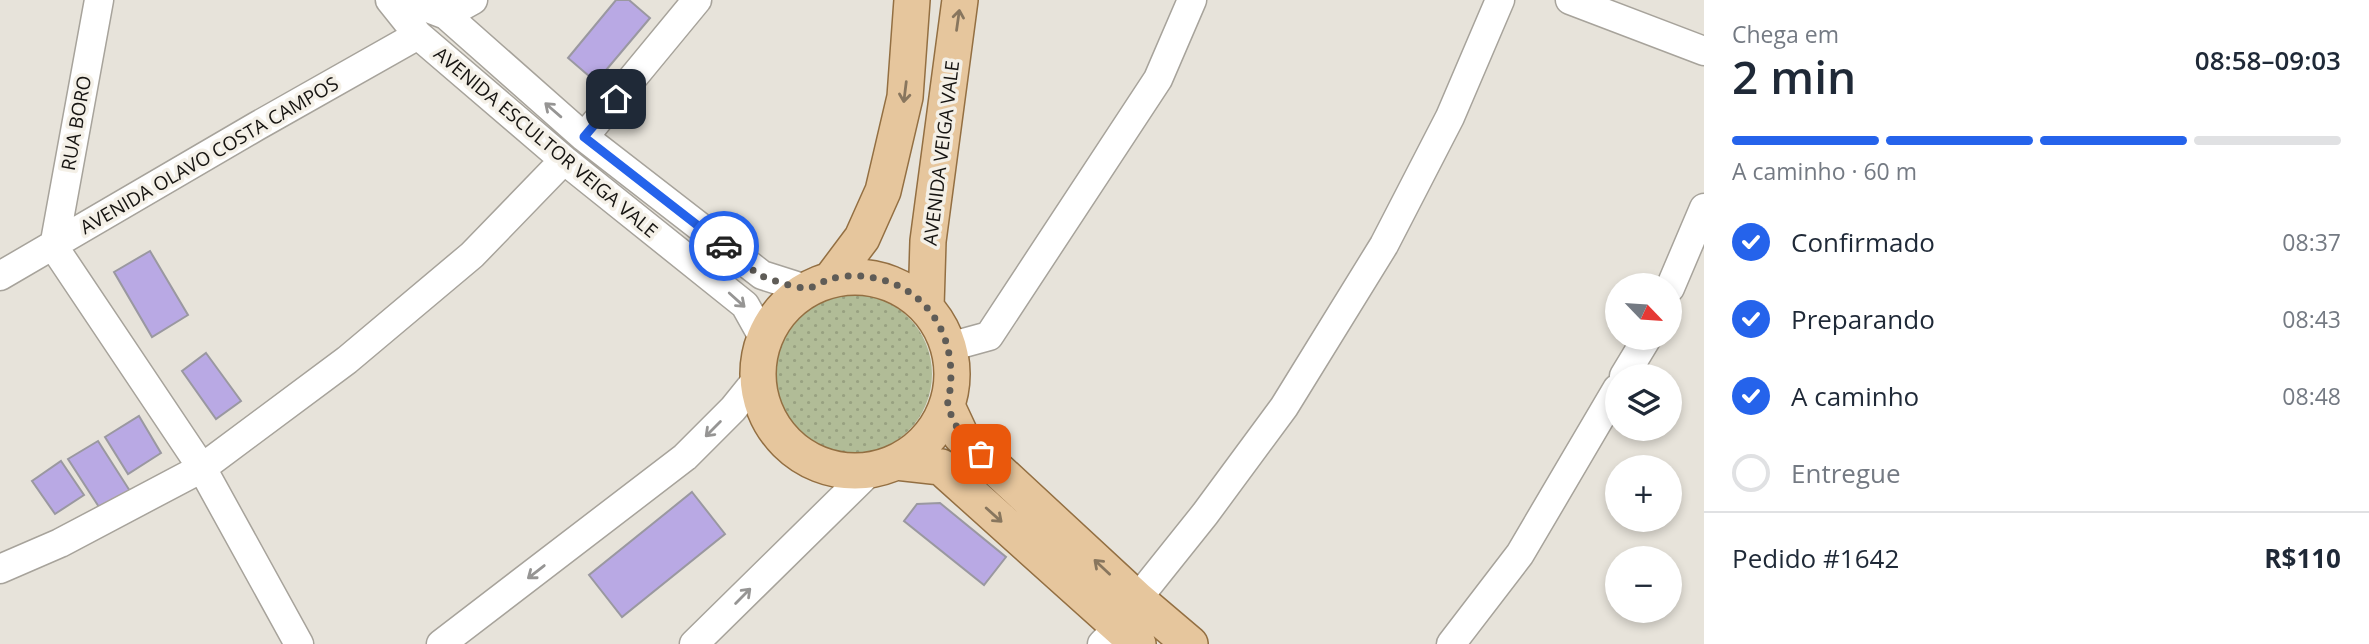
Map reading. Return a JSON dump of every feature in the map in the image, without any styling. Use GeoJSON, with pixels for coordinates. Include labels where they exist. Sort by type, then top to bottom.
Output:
{"type":"FeatureCollection","features":[{"type":"Feature","properties":{"kind":"main road"},"geometry":{"type":"LineString","coordinates":[[912,0],[905,97],[884,191],[862,238],[819,284],[789,302],[774,319],[764,339],[758,377],[762,405],[774,429],[793,449],[816,464],[843,471],[883,466],[941,467],[1124,629],[1190,644]]}},
{"type":"Feature","properties":{"kind":"main road","name":"AVENIDA VEIGA VALE"},"geometry":{"type":"LineString","coordinates":[[926,307],[928,241],[960,0]]}},
{"type":"Feature","properties":{"kind":"main road"},"geometry":{"type":"LineString","coordinates":[[819,284],[858,276],[883,280],[907,290],[926,307],[940,326],[949,348],[952,387],[939,424],[927,440],[912,452],[883,466]]}},
{"type":"Feature","properties":{"kind":"main road"},"geometry":{"type":"LineString","coordinates":[[947,406],[961,436],[1124,629]]}},
{"type":"Feature","properties":{"kind":"street","name":"RUA BORO"},"geometry":{"type":"LineString","coordinates":[[54,247],[99,0]]}},
{"type":"Feature","properties":{"kind":"street","name":"AVENIDA ESCULTOR VEIGA VALE"},"geometry":{"type":"LineString","coordinates":[[390,0],[418,34],[564,160],[744,305],[764,339]]}},
{"type":"Feature","properties":{"kind":"street","name":"AVENIDA ESCULTOR VEIGA VALE"},"geometry":{"type":"LineString","coordinates":[[407,0],[446,15],[584,137],[762,275],[819,284]]}},
{"type":"Feature","properties":{"kind":"street"},"geometry":{"type":"LineString","coordinates":[[446,15],[473,0]]}},
{"type":"Feature","properties":{"kind":"street"},"geometry":{"type":"LineString","coordinates":[[584,137],[697,0]]}},
{"type":"Feature","properties":{"kind":"street"},"geometry":{"type":"LineString","coordinates":[[949,348],[989,336],[1158,79],[1192,0]]}},
{"type":"Feature","properties":{"kind":"street"},"geometry":{"type":"LineString","coordinates":[[1124,629],[1284,407],[1384,245],[1450,117],[1500,0]]}},
{"type":"Feature","properties":{"kind":"street"},"geometry":{"type":"LineString","coordinates":[[1570,0],[1704,51]]}},
{"type":"Feature","properties":{"kind":"street","name":"AVENIDA OLAVO COSTA CAMPOS"},"geometry":{"type":"LineString","coordinates":[[0,276],[418,34]]}},
{"type":"Feature","properties":{"kind":"street"},"geometry":{"type":"LineString","coordinates":[[0,569],[60,543],[202,468],[347,360],[472,255],[564,160]]}},
{"type":"Feature","properties":{"kind":"street"},"geometry":{"type":"LineString","coordinates":[[1676,273],[1704,208]]}},
{"type":"Feature","properties":{"kind":"street"},"geometry":{"type":"LineString","coordinates":[[54,247],[202,468],[299,644]]}},
{"type":"Feature","properties":{"kind":"street"},"geometry":{"type":"LineString","coordinates":[[441,644],[685,457],[733,409],[758,377]]}},
{"type":"Feature","properties":{"kind":"street"},"geometry":{"type":"LineString","coordinates":[[1451,644],[1520,554],[1605,409]]}},
{"type":"Feature","properties":{"kind":"street"},"geometry":{"type":"LineString","coordinates":[[694,644],[883,466]]}},
{"type":"Feature","properties":{"kind":"green space"},"geometry":{"type":"Polygon","coordinates":[[[852,294],[883,300],[909,317],[926,343],[932,374],[926,405],[909,431],[883,448],[852,454],[821,448],[795,431],[778,405],[772,374],[778,343],[795,317],[821,300],[852,294]]]}},
{"type":"Feature","properties":{"kind":"building"},"geometry":{"type":"Polygon","coordinates":[[[616,0],[629,0],[650,18],[596,82],[568,58],[616,0]]]}},
{"type":"Feature","properties":{"kind":"building"},"geometry":{"type":"Polygon","coordinates":[[[150,251],[188,315],[152,337],[114,272],[150,251]]]}},
{"type":"Feature","properties":{"kind":"building"},"geometry":{"type":"Polygon","coordinates":[[[206,353],[241,401],[216,419],[182,371],[206,353]]]}},
{"type":"Feature","properties":{"kind":"building"},"geometry":{"type":"Polygon","coordinates":[[[139,416],[161,453],[128,474],[105,437],[139,416]]]}},
{"type":"Feature","properties":{"kind":"building"},"geometry":{"type":"Polygon","coordinates":[[[98,441],[130,491],[99,507],[68,459],[98,441]]]}},
{"type":"Feature","properties":{"kind":"building"},"geometry":{"type":"Polygon","coordinates":[[[61,461],[84,495],[55,514],[32,481],[61,461]]]}},
{"type":"Feature","properties":{"kind":"building"},"geometry":{"type":"Polygon","coordinates":[[[692,492],[725,534],[622,617],[589,575],[692,492]]]}},
{"type":"Feature","properties":{"kind":"building"},"geometry":{"type":"Polygon","coordinates":[[[940,503],[1006,557],[984,585],[904,521],[917,504],[940,503]]]}},
{"type":"Feature","properties":{"kind":"way so far"},"geometry":{"type":"LineString","coordinates":[[724,246],[762,275],[806,289],[832,278],[858,276],[883,280],[907,290],[926,307],[940,326],[949,348],[952,367],[952,387],[947,406],[961,436],[981,454]]}},
{"type":"Feature","properties":{"kind":"route"},"geometry":{"type":"LineString","coordinates":[[616,99],[584,137],[724,246]]}}]}
